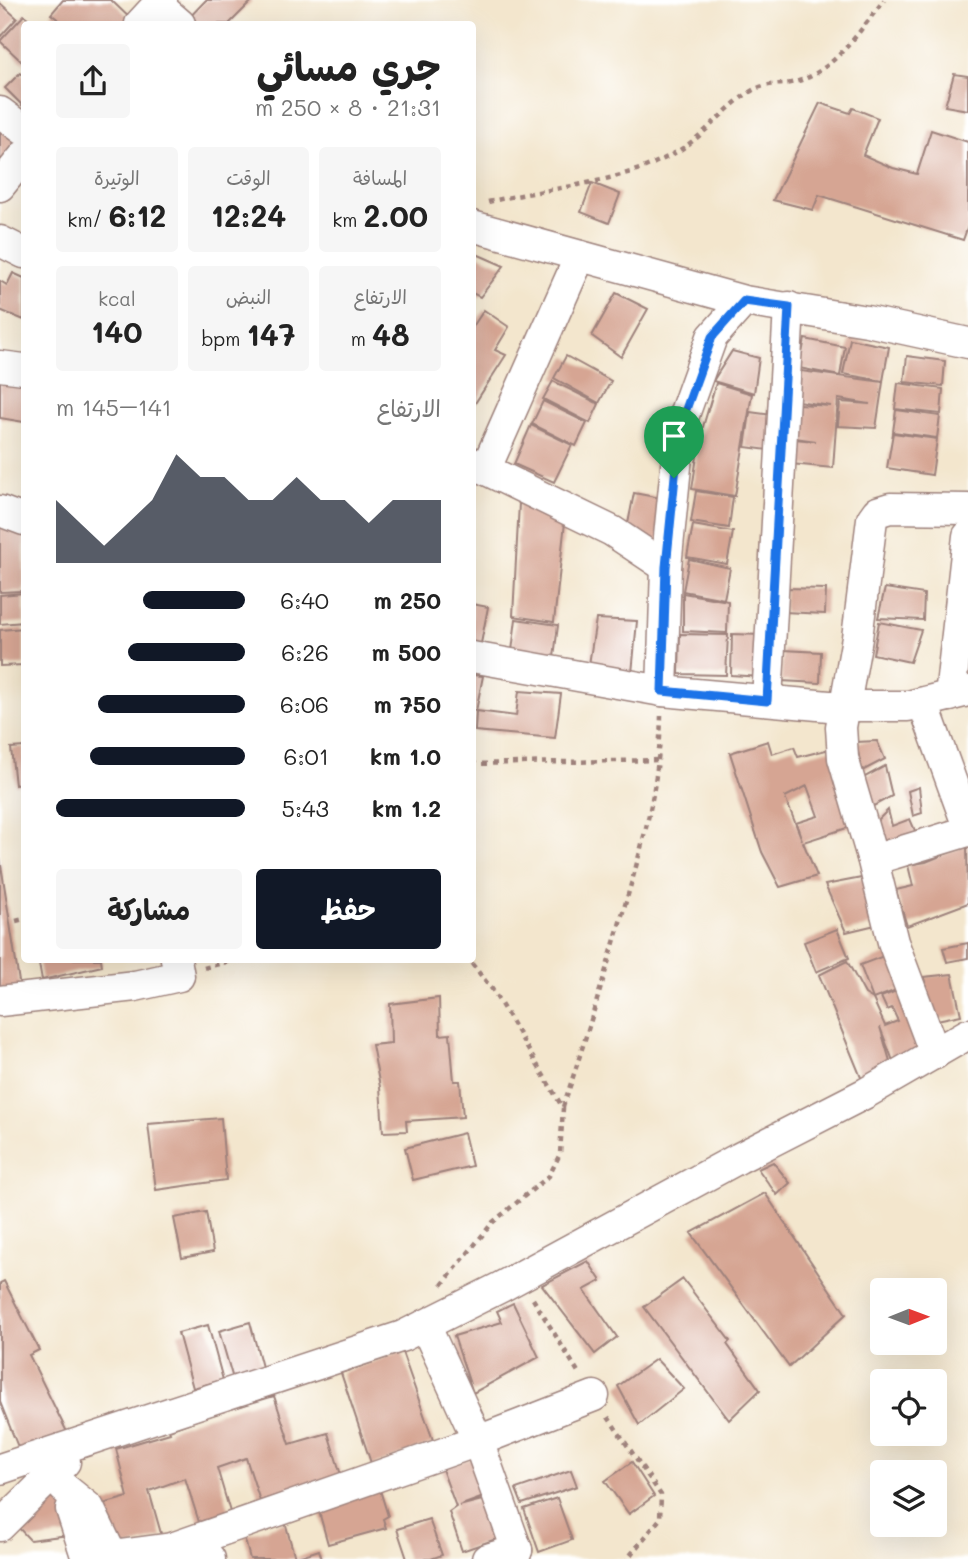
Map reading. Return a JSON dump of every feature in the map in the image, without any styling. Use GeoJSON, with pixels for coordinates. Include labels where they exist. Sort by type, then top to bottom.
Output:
{"type":"FeatureCollection","features":[{"type":"Feature","properties":{"kind":"street"},"geometry":{"type":"LineString","coordinates":[[153,10],[174,21]]}},
{"type":"Feature","properties":{"kind":"street"},"geometry":{"type":"LineString","coordinates":[[0,112],[21,128]]}},
{"type":"Feature","properties":{"kind":"street"},"geometry":{"type":"LineString","coordinates":[[0,186],[21,160]]}},
{"type":"Feature","properties":{"kind":"street"},"geometry":{"type":"LineString","coordinates":[[479,214],[580,256],[744,301],[789,307],[968,343]]}},
{"type":"Feature","properties":{"kind":"street"},"geometry":{"type":"LineString","coordinates":[[0,241],[21,252]]}},
{"type":"Feature","properties":{"kind":"street"},"geometry":{"type":"LineString","coordinates":[[580,256],[479,466],[612,531],[666,567]]}},
{"type":"Feature","properties":{"kind":"street"},"geometry":{"type":"LineString","coordinates":[[662,691],[666,567],[680,426],[712,337],[744,301]]}},
{"type":"Feature","properties":{"kind":"street"},"geometry":{"type":"LineString","coordinates":[[767,701],[789,307]]}},
{"type":"Feature","properties":{"kind":"street"},"geometry":{"type":"LineString","coordinates":[[0,366],[21,369]]}},
{"type":"Feature","properties":{"kind":"street"},"geometry":{"type":"LineString","coordinates":[[936,1054],[893,942],[844,758],[843,706],[853,662],[872,519],[877,512],[890,508],[968,509]]}},
{"type":"Feature","properties":{"kind":"street"},"geometry":{"type":"LineString","coordinates":[[0,511],[21,519]]}},
{"type":"Feature","properties":{"kind":"street"},"geometry":{"type":"LineString","coordinates":[[872,857],[886,856],[968,829],[947,697],[968,536]]}},
{"type":"Feature","properties":{"kind":"street"},"geometry":{"type":"LineString","coordinates":[[476,658],[662,691],[767,701],[892,708],[947,697]]}},
{"type":"Feature","properties":{"kind":"street"},"geometry":{"type":"LineString","coordinates":[[0,1001],[135,986],[178,967]]}},
{"type":"Feature","properties":{"kind":"street"},"geometry":{"type":"LineString","coordinates":[[0,1526],[64,1465],[425,1325],[936,1054],[968,1034]]}},
{"type":"Feature","properties":{"kind":"street"},"geometry":{"type":"LineString","coordinates":[[425,1325],[478,1441],[516,1555],[487,1559]]}},
{"type":"Feature","properties":{"kind":"street"},"geometry":{"type":"LineString","coordinates":[[64,1465],[112,1556],[172,1548],[478,1441],[594,1396]]}},
{"type":"Feature","properties":{"kind":"street"},"geometry":{"type":"LineString","coordinates":[[3,1460],[64,1465]]}},
{"type":"Feature","properties":{"kind":"street"},"geometry":{"type":"LineString","coordinates":[[64,1465],[87,1559]]}},
{"type":"Feature","properties":{"kind":"street"},"geometry":{"type":"LineString","coordinates":[[172,1548],[207,1555],[210,1559]]}},
{"type":"Feature","properties":{"kind":"path"},"geometry":{"type":"LineString","coordinates":[[479,214],[649,166],[685,147],[730,105],[757,88],[769,83],[794,82],[820,69],[848,43],[884,0]]}},
{"type":"Feature","properties":{"kind":"path"},"geometry":{"type":"LineString","coordinates":[[425,1325],[434,1296],[461,1257],[492,1222],[549,1176],[560,1154],[563,1108],[592,1021],[648,828],[660,760],[662,691]]}},
{"type":"Feature","properties":{"kind":"path"},"geometry":{"type":"LineString","coordinates":[[476,764],[660,760]]}},
{"type":"Feature","properties":{"kind":"path"},"geometry":{"type":"LineString","coordinates":[[16,921],[21,920]]}},
{"type":"Feature","properties":{"kind":"path"},"geometry":{"type":"LineString","coordinates":[[178,967],[208,963]]}},
{"type":"Feature","properties":{"kind":"path"},"geometry":{"type":"LineString","coordinates":[[471,963],[492,989],[563,1108]]}},
{"type":"Feature","properties":{"kind":"building"},"geometry":{"type":"Polygon","coordinates":[[[63,0],[111,0],[133,21],[60,21],[51,14],[63,0]]]}},
{"type":"Feature","properties":{"kind":"building"},"geometry":{"type":"Polygon","coordinates":[[[206,0],[253,0],[232,21],[186,21],[206,0]]]}},
{"type":"Feature","properties":{"kind":"building"},"geometry":{"type":"Polygon","coordinates":[[[0,3],[17,18],[0,37],[0,3]]]}},
{"type":"Feature","properties":{"kind":"building"},"geometry":{"type":"Polygon","coordinates":[[[24,15],[31,21],[21,21],[21,61],[0,41],[24,15]]]}},
{"type":"Feature","properties":{"kind":"building"},"geometry":{"type":"Polygon","coordinates":[[[21,74],[21,104],[5,88],[21,74]]]}},
{"type":"Feature","properties":{"kind":"building"},"geometry":{"type":"Polygon","coordinates":[[[954,74],[968,76],[968,110],[945,106],[954,74]]]}},
{"type":"Feature","properties":{"kind":"building"},"geometry":{"type":"Polygon","coordinates":[[[820,103],[850,113],[853,108],[878,118],[863,155],[893,168],[917,174],[931,130],[968,142],[968,226],[963,240],[819,195],[813,210],[773,200],[820,103]]]}},
{"type":"Feature","properties":{"kind":"building"},"geometry":{"type":"Polygon","coordinates":[[[0,128],[21,144],[21,148],[0,175],[0,128]]]}},
{"type":"Feature","properties":{"kind":"building"},"geometry":{"type":"Polygon","coordinates":[[[592,183],[620,194],[609,223],[581,212],[592,183]]]}},
{"type":"Feature","properties":{"kind":"building"},"geometry":{"type":"Polygon","coordinates":[[[476,254],[504,266],[480,297],[476,295],[476,254]]]}},
{"type":"Feature","properties":{"kind":"building"},"geometry":{"type":"Polygon","coordinates":[[[13,273],[21,277],[21,319],[0,310],[0,281],[7,285],[13,273]]]}},
{"type":"Feature","properties":{"kind":"building"},"geometry":{"type":"Polygon","coordinates":[[[616,293],[648,309],[621,357],[592,336],[616,293]]]}},
{"type":"Feature","properties":{"kind":"building"},"geometry":{"type":"Polygon","coordinates":[[[484,310],[509,327],[495,350],[506,355],[476,402],[476,322],[484,310]]]}},
{"type":"Feature","properties":{"kind":"building"},"geometry":{"type":"Polygon","coordinates":[[[805,339],[845,347],[840,376],[799,368],[805,339]]]}},
{"type":"Feature","properties":{"kind":"building"},"geometry":{"type":"Polygon","coordinates":[[[850,339],[889,347],[883,381],[843,374],[850,339]]]}},
{"type":"Feature","properties":{"kind":"building"},"geometry":{"type":"Polygon","coordinates":[[[732,351],[759,358],[754,393],[713,381],[732,351]]]}},
{"type":"Feature","properties":{"kind":"building"},"geometry":{"type":"Polygon","coordinates":[[[566,356],[611,381],[599,403],[554,378],[566,356]]]}},
{"type":"Feature","properties":{"kind":"building"},"geometry":{"type":"Polygon","coordinates":[[[907,356],[945,361],[943,386],[904,382],[907,356]]]}},
{"type":"Feature","properties":{"kind":"building"},"geometry":{"type":"Polygon","coordinates":[[[801,371],[883,382],[876,428],[838,426],[840,402],[870,404],[838,399],[833,468],[791,464],[794,439],[816,441],[795,438],[798,404],[831,406],[797,401],[801,371]]]}},
{"type":"Feature","properties":{"kind":"building"},"geometry":{"type":"Polygon","coordinates":[[[0,378],[21,382],[21,422],[0,418],[0,378]]]}},
{"type":"Feature","properties":{"kind":"building"},"geometry":{"type":"Polygon","coordinates":[[[553,381],[599,404],[590,423],[543,399],[553,381]]]}},
{"type":"Feature","properties":{"kind":"building"},"geometry":{"type":"Polygon","coordinates":[[[716,383],[752,394],[735,496],[692,489],[700,437],[716,383]]]}},
{"type":"Feature","properties":{"kind":"building"},"geometry":{"type":"Polygon","coordinates":[[[898,383],[943,389],[941,414],[895,409],[898,383]]]}},
{"type":"Feature","properties":{"kind":"building"},"geometry":{"type":"Polygon","coordinates":[[[543,401],[587,423],[576,446],[532,424],[543,401]]]}},
{"type":"Feature","properties":{"kind":"building"},"geometry":{"type":"Polygon","coordinates":[[[896,410],[940,416],[937,438],[893,432],[896,410]]]}},
{"type":"Feature","properties":{"kind":"building"},"geometry":{"type":"Polygon","coordinates":[[[750,412],[780,416],[775,451],[745,447],[750,412]]]}},
{"type":"Feature","properties":{"kind":"building"},"geometry":{"type":"Polygon","coordinates":[[[531,425],[572,445],[554,482],[514,464],[531,425]]]}},
{"type":"Feature","properties":{"kind":"building"},"geometry":{"type":"Polygon","coordinates":[[[893,433],[937,439],[932,475],[887,468],[893,433]]]}},
{"type":"Feature","properties":{"kind":"building"},"geometry":{"type":"Polygon","coordinates":[[[696,491],[733,497],[729,528],[691,522],[696,491]]]}},
{"type":"Feature","properties":{"kind":"building"},"geometry":{"type":"Polygon","coordinates":[[[634,493],[671,500],[667,543],[626,534],[634,493]]]}},
{"type":"Feature","properties":{"kind":"building"},"geometry":{"type":"Polygon","coordinates":[[[519,503],[566,513],[554,622],[513,616],[519,503]]]}},
{"type":"Feature","properties":{"kind":"building"},"geometry":{"type":"Polygon","coordinates":[[[0,520],[21,525],[21,591],[0,592],[0,520]]]}},
{"type":"Feature","properties":{"kind":"building"},"geometry":{"type":"Polygon","coordinates":[[[693,525],[733,532],[727,564],[687,557],[693,525]]]}},
{"type":"Feature","properties":{"kind":"building"},"geometry":{"type":"Polygon","coordinates":[[[689,559],[730,568],[724,599],[683,591],[689,559]]]}},
{"type":"Feature","properties":{"kind":"building"},"geometry":{"type":"Polygon","coordinates":[[[785,588],[826,589],[825,614],[784,612],[785,588]]]}},
{"type":"Feature","properties":{"kind":"building"},"geometry":{"type":"Polygon","coordinates":[[[885,588],[924,594],[923,620],[878,618],[885,588]]]}},
{"type":"Feature","properties":{"kind":"building"},"geometry":{"type":"Polygon","coordinates":[[[21,593],[21,622],[0,624],[0,595],[21,593]]]}},
{"type":"Feature","properties":{"kind":"building"},"geometry":{"type":"Polygon","coordinates":[[[683,593],[728,601],[727,633],[683,631],[683,593]]]}},
{"type":"Feature","properties":{"kind":"building"},"geometry":{"type":"Polygon","coordinates":[[[476,605],[488,607],[479,654],[476,654],[476,605]]]}},
{"type":"Feature","properties":{"kind":"building"},"geometry":{"type":"Polygon","coordinates":[[[516,619],[558,625],[553,665],[511,659],[516,619]]]}},
{"type":"Feature","properties":{"kind":"building"},"geometry":{"type":"Polygon","coordinates":[[[596,619],[637,621],[632,673],[588,671],[596,619]]]}},
{"type":"Feature","properties":{"kind":"building"},"geometry":{"type":"Polygon","coordinates":[[[879,622],[921,630],[910,662],[873,654],[879,622]]]}},
{"type":"Feature","properties":{"kind":"building"},"geometry":{"type":"Polygon","coordinates":[[[21,628],[21,665],[0,666],[0,630],[21,628]]]}},
{"type":"Feature","properties":{"kind":"building"},"geometry":{"type":"Polygon","coordinates":[[[680,634],[728,635],[726,675],[679,674],[680,634]]]}},
{"type":"Feature","properties":{"kind":"building"},"geometry":{"type":"Polygon","coordinates":[[[732,634],[762,635],[761,677],[731,675],[732,634]]]}},
{"type":"Feature","properties":{"kind":"building"},"geometry":{"type":"Polygon","coordinates":[[[783,650],[821,652],[820,683],[781,681],[783,650]]]}},
{"type":"Feature","properties":{"kind":"building"},"geometry":{"type":"Polygon","coordinates":[[[476,675],[483,676],[476,711],[476,675]]]}},
{"type":"Feature","properties":{"kind":"building"},"geometry":{"type":"Polygon","coordinates":[[[519,691],[561,694],[555,738],[476,731],[476,711],[516,716],[519,691]]]}},
{"type":"Feature","properties":{"kind":"building"},"geometry":{"type":"Polygon","coordinates":[[[768,741],[772,754],[794,747],[798,757],[834,748],[856,825],[803,842],[817,876],[780,887],[762,852],[730,753],[768,741]],[[807,786],[785,797],[802,840],[796,823],[818,816],[807,786]]]}},
{"type":"Feature","properties":{"kind":"building"},"geometry":{"type":"Polygon","coordinates":[[[877,741],[885,759],[862,771],[856,742],[877,741]]]}},
{"type":"Feature","properties":{"kind":"building"},"geometry":{"type":"Polygon","coordinates":[[[21,747],[21,784],[15,785],[11,748],[21,747]]]}},
{"type":"Feature","properties":{"kind":"building"},"geometry":{"type":"Polygon","coordinates":[[[885,766],[892,796],[868,809],[863,778],[885,766]]]}},
{"type":"Feature","properties":{"kind":"building"},"geometry":{"type":"Polygon","coordinates":[[[919,787],[922,813],[913,816],[908,791],[919,787]]]}},
{"type":"Feature","properties":{"kind":"building"},"geometry":{"type":"Polygon","coordinates":[[[888,810],[892,826],[910,819],[920,842],[878,855],[876,822],[888,810]]]}},
{"type":"Feature","properties":{"kind":"building"},"geometry":{"type":"Polygon","coordinates":[[[967,845],[968,903],[907,926],[896,890],[913,886],[908,865],[926,862],[967,845]]]}},
{"type":"Feature","properties":{"kind":"building"},"geometry":{"type":"Polygon","coordinates":[[[0,858],[21,995],[0,998],[0,858]]]}},
{"type":"Feature","properties":{"kind":"building"},"geometry":{"type":"Polygon","coordinates":[[[872,876],[884,923],[846,932],[825,885],[872,876]]]}},
{"type":"Feature","properties":{"kind":"building"},"geometry":{"type":"Polygon","coordinates":[[[837,929],[849,958],[816,972],[804,942],[837,929]]]}},
{"type":"Feature","properties":{"kind":"building"},"geometry":{"type":"Polygon","coordinates":[[[968,943],[968,958],[947,962],[943,948],[968,943]]]}},
{"type":"Feature","properties":{"kind":"building"},"geometry":{"type":"Polygon","coordinates":[[[894,952],[907,986],[873,999],[860,965],[894,952]]]}},
{"type":"Feature","properties":{"kind":"building"},"geometry":{"type":"Polygon","coordinates":[[[847,961],[865,994],[873,999],[885,1026],[898,1021],[892,1008],[887,1010],[881,997],[899,990],[924,1054],[895,1066],[880,1027],[892,1068],[862,1080],[819,975],[847,961]]]}},
{"type":"Feature","properties":{"kind":"building"},"geometry":{"type":"Polygon","coordinates":[[[39,963],[102,963],[102,966],[42,980],[39,963]]]}},
{"type":"Feature","properties":{"kind":"building"},"geometry":{"type":"Polygon","coordinates":[[[952,974],[961,1015],[932,1021],[924,977],[952,974]]]}},
{"type":"Feature","properties":{"kind":"building"},"geometry":{"type":"Polygon","coordinates":[[[439,998],[440,1035],[450,1034],[454,1081],[460,1081],[463,1117],[406,1121],[407,1131],[383,1132],[380,1087],[372,1045],[391,1043],[390,1004],[439,998]]]}},
{"type":"Feature","properties":{"kind":"building"},"geometry":{"type":"Polygon","coordinates":[[[221,1118],[226,1180],[156,1190],[148,1124],[221,1118]]]}},
{"type":"Feature","properties":{"kind":"building"},"geometry":{"type":"Polygon","coordinates":[[[464,1133],[472,1166],[413,1180],[405,1148],[464,1133]]]}},
{"type":"Feature","properties":{"kind":"building"},"geometry":{"type":"Polygon","coordinates":[[[773,1162],[790,1183],[777,1195],[758,1169],[773,1162]]]}},
{"type":"Feature","properties":{"kind":"building"},"geometry":{"type":"Polygon","coordinates":[[[765,1193],[846,1314],[789,1367],[691,1233],[765,1193]]]}},
{"type":"Feature","properties":{"kind":"building"},"geometry":{"type":"Polygon","coordinates":[[[206,1212],[213,1252],[182,1258],[174,1218],[206,1212]]]}},
{"type":"Feature","properties":{"kind":"building"},"geometry":{"type":"Polygon","coordinates":[[[588,1261],[601,1281],[584,1290],[617,1337],[595,1354],[542,1285],[588,1261]]]}},
{"type":"Feature","properties":{"kind":"building"},"geometry":{"type":"Polygon","coordinates":[[[683,1279],[730,1341],[727,1344],[760,1390],[729,1420],[644,1307],[683,1279]]]}},
{"type":"Feature","properties":{"kind":"building"},"geometry":{"type":"Polygon","coordinates":[[[4,1281],[39,1350],[29,1355],[67,1432],[20,1452],[0,1402],[0,1283],[4,1281]]]}},
{"type":"Feature","properties":{"kind":"building"},"geometry":{"type":"Polygon","coordinates":[[[513,1303],[539,1357],[473,1393],[454,1336],[502,1322],[497,1311],[513,1303]]]}},
{"type":"Feature","properties":{"kind":"building"},"geometry":{"type":"Polygon","coordinates":[[[250,1322],[263,1371],[233,1379],[219,1331],[250,1322]]]}},
{"type":"Feature","properties":{"kind":"building"},"geometry":{"type":"Polygon","coordinates":[[[208,1325],[223,1380],[193,1388],[178,1333],[208,1325]]]}},
{"type":"Feature","properties":{"kind":"building"},"geometry":{"type":"Polygon","coordinates":[[[402,1352],[434,1443],[372,1466],[341,1373],[402,1352]]]}},
{"type":"Feature","properties":{"kind":"building"},"geometry":{"type":"Polygon","coordinates":[[[656,1359],[684,1389],[639,1425],[618,1386],[656,1359]]]}},
{"type":"Feature","properties":{"kind":"building"},"geometry":{"type":"Polygon","coordinates":[[[274,1396],[290,1444],[328,1433],[341,1475],[260,1501],[246,1458],[217,1468],[230,1512],[199,1522],[185,1478],[149,1491],[162,1537],[117,1550],[103,1504],[128,1497],[116,1449],[274,1396]]]}},
{"type":"Feature","properties":{"kind":"building"},"geometry":{"type":"Polygon","coordinates":[[[475,1457],[489,1495],[459,1506],[486,1499],[499,1538],[462,1551],[449,1512],[456,1507],[442,1469],[475,1457]]]}},
{"type":"Feature","properties":{"kind":"building"},"geometry":{"type":"Polygon","coordinates":[[[632,1462],[654,1496],[629,1514],[605,1481],[632,1462]]]}},
{"type":"Feature","properties":{"kind":"building"},"geometry":{"type":"Polygon","coordinates":[[[571,1470],[577,1486],[522,1504],[516,1489],[571,1470]]]}},
{"type":"Feature","properties":{"kind":"building"},"geometry":{"type":"Polygon","coordinates":[[[379,1487],[388,1516],[383,1519],[386,1528],[328,1544],[318,1508],[379,1487]]]}},
{"type":"Feature","properties":{"kind":"building"},"geometry":{"type":"Polygon","coordinates":[[[55,1490],[68,1506],[68,1535],[30,1540],[17,1526],[55,1490]]]}},
{"type":"Feature","properties":{"kind":"building"},"geometry":{"type":"Polygon","coordinates":[[[557,1498],[572,1540],[539,1552],[524,1509],[557,1498]]]}},
{"type":"Feature","properties":{"kind":"building"},"geometry":{"type":"Polygon","coordinates":[[[429,1519],[442,1555],[431,1559],[407,1559],[397,1529],[429,1519]]]}},
{"type":"Feature","properties":{"kind":"building"},"geometry":{"type":"Polygon","coordinates":[[[285,1522],[295,1558],[319,1550],[322,1559],[250,1559],[244,1536],[285,1522]]]}},
{"type":"Feature","properties":{"kind":"route"},"geometry":{"type":"LineString","coordinates":[[744,301],[789,307],[767,701],[662,691],[666,567],[674,478],[680,426],[712,337],[744,301]]}}]}
